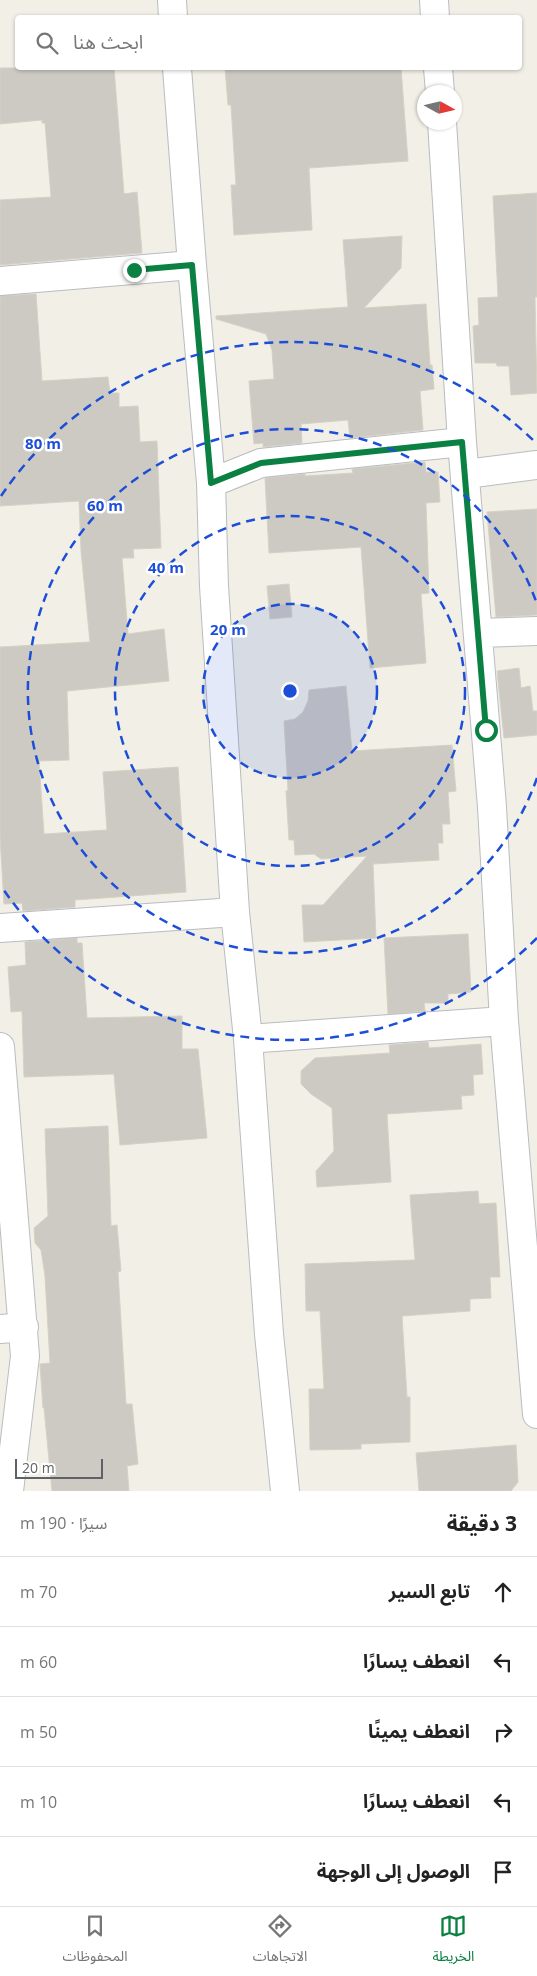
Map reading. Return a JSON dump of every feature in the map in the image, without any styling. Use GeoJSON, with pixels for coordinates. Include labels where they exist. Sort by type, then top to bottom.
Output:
{"type":"FeatureCollection","features":[{"type":"Feature","properties":{"kind":"street"},"geometry":{"type":"LineString","coordinates":[[172,0],[173,15]]}},
{"type":"Feature","properties":{"kind":"street"},"geometry":{"type":"LineString","coordinates":[[434,0],[435,15]]}},
{"type":"Feature","properties":{"kind":"street"},"geometry":{"type":"LineString","coordinates":[[177,70],[211,483],[214,586],[235,912],[248,1039],[269,1334],[285,1491]]}},
{"type":"Feature","properties":{"kind":"street"},"geometry":{"type":"LineString","coordinates":[[438,70],[439,85]]}},
{"type":"Feature","properties":{"kind":"street"},"geometry":{"type":"LineString","coordinates":[[442,130],[462,442],[492,807],[504,1021],[537,1414]]}},
{"type":"Feature","properties":{"kind":"street"},"geometry":{"type":"LineString","coordinates":[[0,281],[192,265]]}},
{"type":"Feature","properties":{"kind":"street"},"geometry":{"type":"LineString","coordinates":[[211,483],[261,463],[462,442]]}},
{"type":"Feature","properties":{"kind":"street"},"geometry":{"type":"LineString","coordinates":[[466,474],[537,466]]}},
{"type":"Feature","properties":{"kind":"street"},"geometry":{"type":"LineString","coordinates":[[479,633],[537,631]]}},
{"type":"Feature","properties":{"kind":"street"},"geometry":{"type":"LineString","coordinates":[[0,928],[235,912]]}},
{"type":"Feature","properties":{"kind":"street"},"geometry":{"type":"LineString","coordinates":[[248,1039],[504,1021]]}},
{"type":"Feature","properties":{"kind":"street"},"geometry":{"type":"LineString","coordinates":[[0,1047],[12,1328],[26,1356],[9,1491]]}},
{"type":"Feature","properties":{"kind":"building"},"geometry":{"type":"Polygon","coordinates":[[[0,68],[15,68],[15,70],[114,70],[124,194],[137,192],[142,253],[0,265],[0,200],[51,197],[45,123],[42,123],[42,120],[0,124],[0,68]]]}},
{"type":"Feature","properties":{"kind":"building"},"geometry":{"type":"Polygon","coordinates":[[[225,70],[401,70],[408,161],[309,168],[312,230],[234,235],[231,185],[236,185],[231,105],[228,105],[225,70]]]}},
{"type":"Feature","properties":{"kind":"building"},"geometry":{"type":"Polygon","coordinates":[[[537,193],[537,297],[535,297],[537,393],[511,395],[509,366],[497,366],[496,363],[475,363],[473,326],[479,325],[478,298],[498,297],[493,196],[537,193]]]}},
{"type":"Feature","properties":{"kind":"building"},"geometry":{"type":"Polygon","coordinates":[[[402,236],[401,268],[364,308],[426,304],[430,365],[432,365],[434,389],[420,391],[423,430],[350,438],[348,420],[301,424],[302,443],[263,447],[263,443],[254,444],[249,381],[274,379],[272,350],[266,334],[216,319],[216,316],[348,307],[343,240],[402,236]]]}},
{"type":"Feature","properties":{"kind":"building"},"geometry":{"type":"Polygon","coordinates":[[[36,294],[42,381],[108,377],[110,393],[119,393],[119,407],[138,406],[140,442],[157,441],[161,548],[133,549],[134,558],[122,558],[128,634],[164,629],[169,681],[67,691],[69,760],[39,761],[44,834],[107,830],[103,772],[178,767],[186,892],[75,900],[75,907],[23,911],[22,903],[4,904],[0,837],[0,647],[90,642],[81,551],[79,501],[0,506],[0,296],[36,294]]]}},
{"type":"Feature","properties":{"kind":"building"},"geometry":{"type":"Polygon","coordinates":[[[425,462],[426,472],[438,472],[440,502],[426,503],[429,593],[421,594],[426,663],[370,668],[361,547],[269,553],[265,478],[305,474],[305,476],[353,473],[352,469],[425,462]]]}},
{"type":"Feature","properties":{"kind":"building"},"geometry":{"type":"Polygon","coordinates":[[[537,509],[537,615],[496,617],[487,512],[537,509]]]}},
{"type":"Feature","properties":{"kind":"building"},"geometry":{"type":"Polygon","coordinates":[[[289,584],[292,617],[270,619],[267,586],[289,584]]]}},
{"type":"Feature","properties":{"kind":"building"},"geometry":{"type":"Polygon","coordinates":[[[519,668],[521,688],[530,686],[533,711],[537,711],[537,735],[504,738],[497,671],[519,668]]]}},
{"type":"Feature","properties":{"kind":"building"},"geometry":{"type":"Polygon","coordinates":[[[346,686],[352,751],[452,745],[456,791],[448,792],[450,824],[442,824],[443,843],[438,843],[439,860],[373,864],[376,938],[304,942],[302,905],[323,905],[367,856],[321,859],[314,854],[295,855],[294,840],[289,840],[284,721],[295,719],[303,712],[308,701],[309,690],[346,686]]]}},
{"type":"Feature","properties":{"kind":"building"},"geometry":{"type":"Polygon","coordinates":[[[468,934],[471,992],[448,994],[448,1003],[424,1003],[425,1011],[388,1014],[384,938],[468,934]]]}},
{"type":"Feature","properties":{"kind":"building"},"geometry":{"type":"Polygon","coordinates":[[[77,938],[77,943],[82,943],[87,1018],[182,1016],[182,1049],[198,1049],[207,1138],[120,1145],[114,1074],[24,1077],[22,1011],[11,1012],[8,967],[26,965],[25,942],[77,938]]]}},
{"type":"Feature","properties":{"kind":"building"},"geometry":{"type":"Polygon","coordinates":[[[428,1042],[429,1048],[481,1044],[483,1074],[473,1075],[474,1095],[461,1096],[462,1109],[387,1114],[391,1182],[317,1187],[316,1171],[334,1151],[332,1108],[311,1094],[301,1084],[301,1071],[315,1058],[390,1053],[389,1045],[428,1042]]]}},
{"type":"Feature","properties":{"kind":"building"},"geometry":{"type":"Polygon","coordinates":[[[108,1126],[111,1226],[117,1225],[121,1271],[118,1272],[126,1404],[132,1404],[138,1464],[127,1466],[129,1491],[52,1491],[40,1364],[50,1363],[45,1276],[41,1250],[35,1243],[34,1228],[48,1216],[45,1129],[108,1126]]]}},
{"type":"Feature","properties":{"kind":"building"},"geometry":{"type":"Polygon","coordinates":[[[478,1191],[479,1204],[496,1203],[500,1277],[490,1277],[491,1298],[470,1299],[470,1311],[402,1316],[407,1397],[410,1397],[410,1442],[361,1444],[361,1449],[310,1450],[309,1389],[324,1389],[320,1311],[306,1311],[305,1264],[415,1260],[410,1195],[478,1191]]]}},
{"type":"Feature","properties":{"kind":"building"},"geometry":{"type":"Polygon","coordinates":[[[516,1445],[518,1482],[511,1491],[419,1491],[416,1453],[516,1445]]]}},
{"type":"Feature","properties":{"kind":"route"},"geometry":{"type":"LineString","coordinates":[[134,270],[192,265],[211,483],[261,463],[462,442],[486,730]]}}]}
